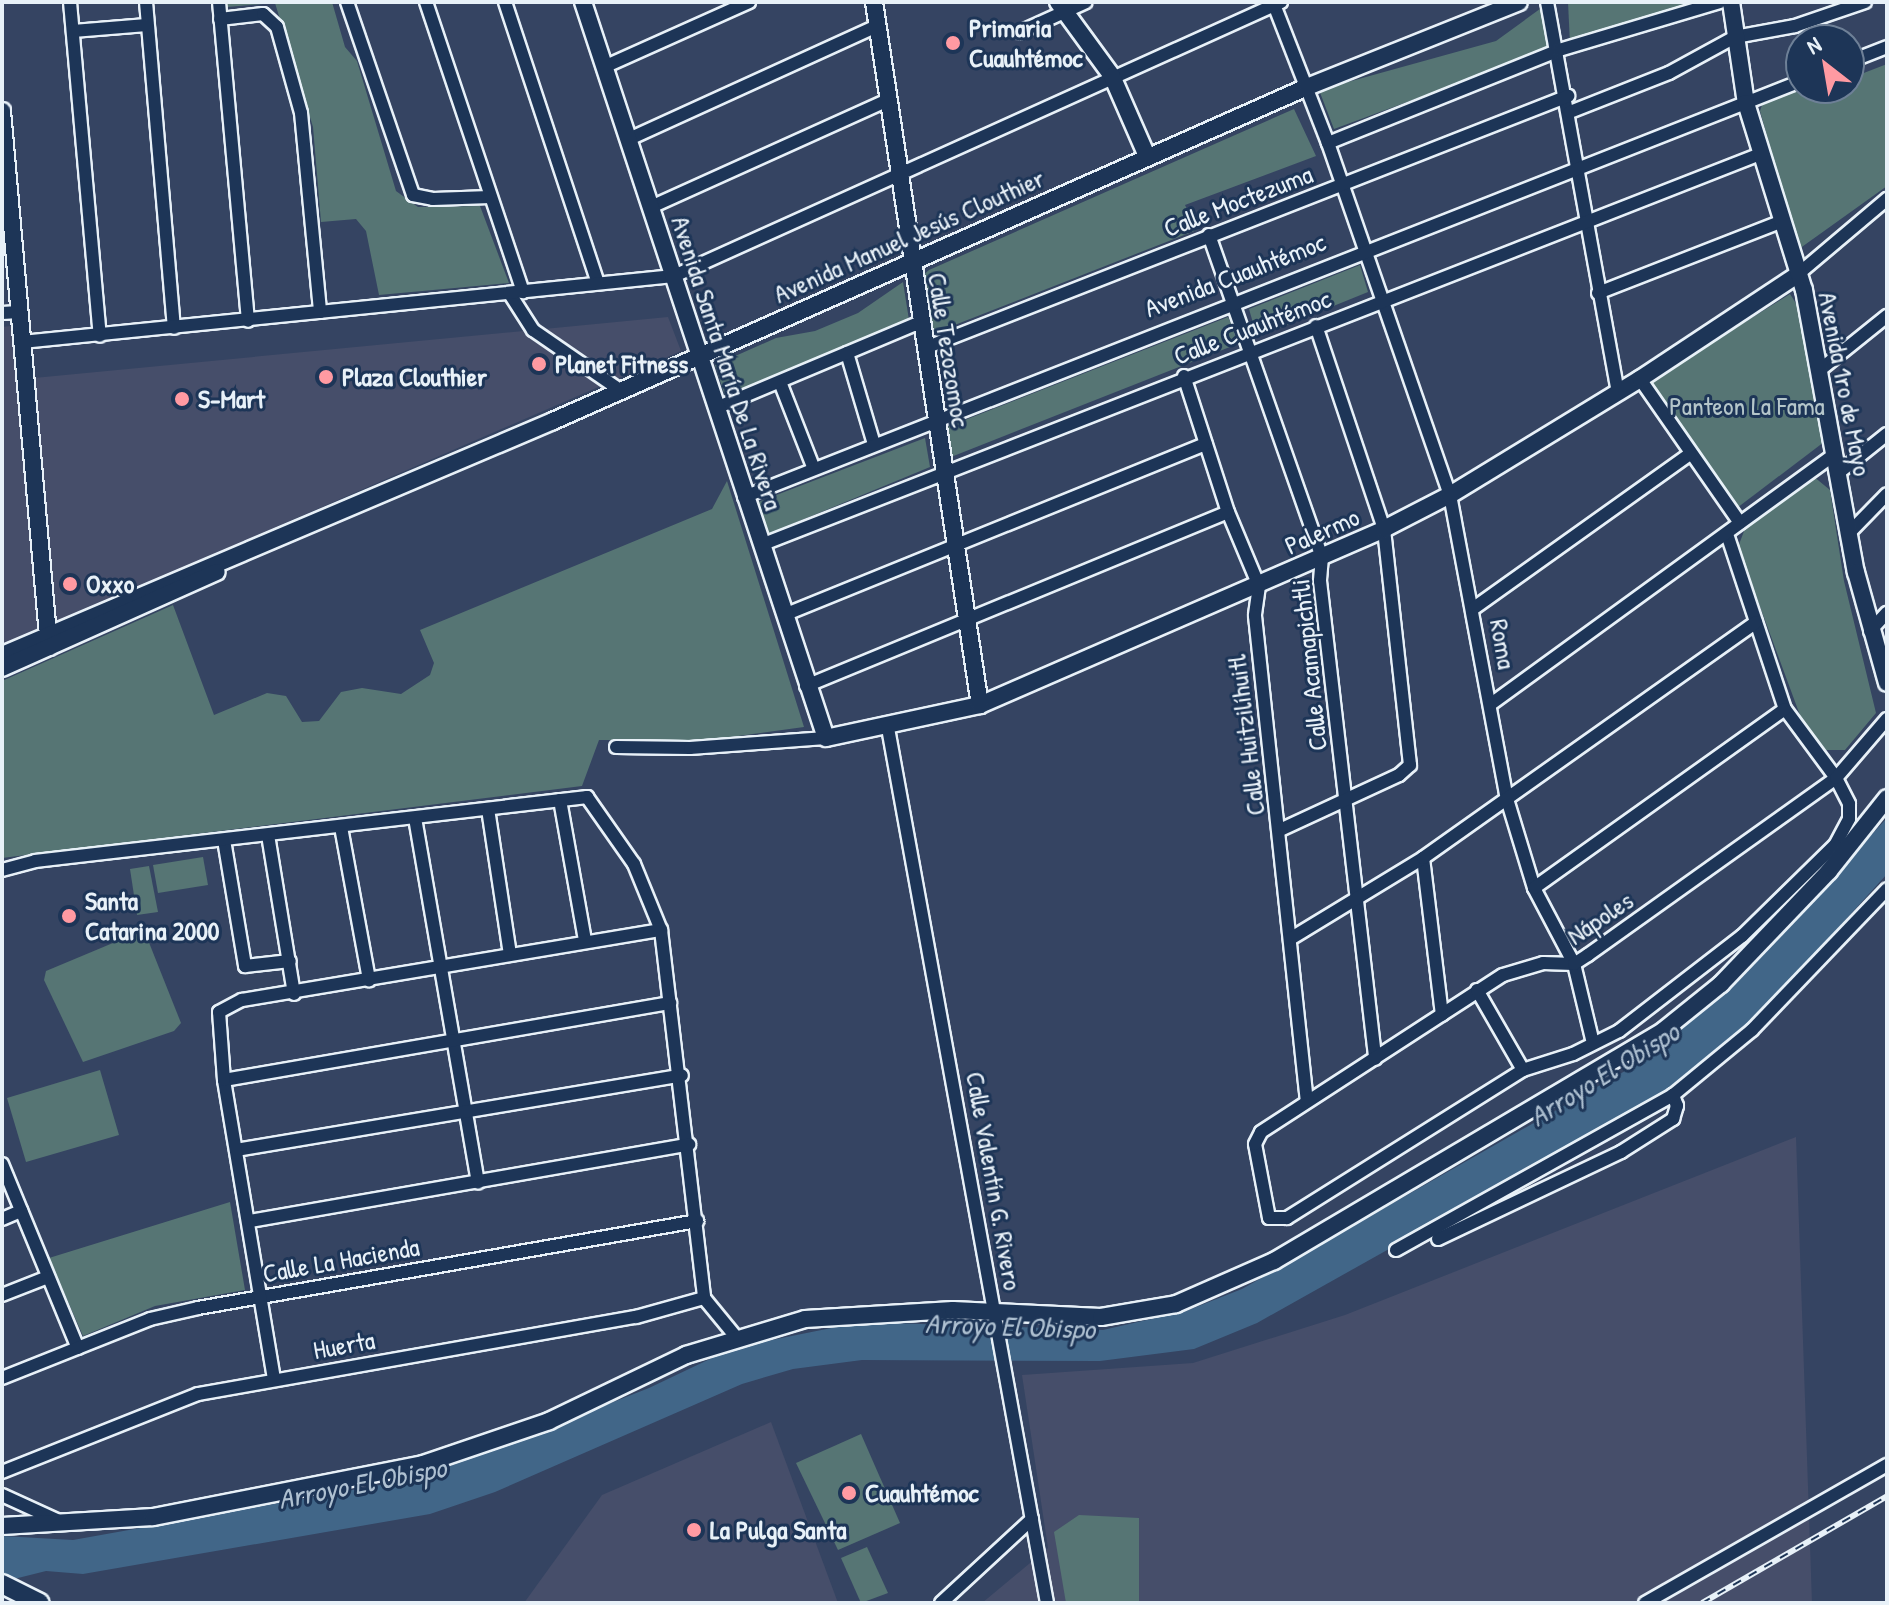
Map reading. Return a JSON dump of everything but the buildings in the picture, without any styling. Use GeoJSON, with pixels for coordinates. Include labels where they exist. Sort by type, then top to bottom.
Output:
{"type":"FeatureCollection","features":[{"type":"Feature","properties":{"kind":"main road"},"geometry":{"type":"LineString","coordinates":[[7,1587],[40,1603]]}},
{"type":"Feature","properties":{"kind":"street"},"geometry":{"type":"LineString","coordinates":[[70,2],[100,336]]}},
{"type":"Feature","properties":{"kind":"street"},"geometry":{"type":"LineString","coordinates":[[146,2],[174,328]]}},
{"type":"Feature","properties":{"kind":"street"},"geometry":{"type":"LineString","coordinates":[[219,2],[248,321]]}},
{"type":"Feature","properties":{"kind":"street"},"geometry":{"type":"LineString","coordinates":[[347,2],[413,195],[490,197]]}},
{"type":"Feature","properties":{"kind":"street"},"geometry":{"type":"LineString","coordinates":[[426,2],[490,197],[516,293],[533,330],[620,390]]}},
{"type":"Feature","properties":{"kind":"street"},"geometry":{"type":"LineString","coordinates":[[505,2],[598,283]]}},
{"type":"Feature","properties":{"kind":"street","name":"Avenida Santa María De La Rivera"},"geometry":{"type":"LineString","coordinates":[[583,2],[806,686],[826,738]]}},
{"type":"Feature","properties":{"kind":"street"},"geometry":{"type":"LineString","coordinates":[[604,67],[749,2]]}},
{"type":"Feature","properties":{"kind":"street","name":"Calle Tezozomoc"},"geometry":{"type":"LineString","coordinates":[[874,2],[980,705]]}},
{"type":"Feature","properties":{"kind":"street"},"geometry":{"type":"LineString","coordinates":[[1020,32],[1062,6],[1086,2]]}},
{"type":"Feature","properties":{"kind":"street","name":"Avenida Manuel Jesús Clouthier"},"geometry":{"type":"LineString","coordinates":[[2,668],[48,641],[1147,156],[1307,87],[1519,2]]}},
{"type":"Feature","properties":{"kind":"street"},"geometry":{"type":"LineString","coordinates":[[1547,2],[1568,96],[1585,220],[1618,393]]}},
{"type":"Feature","properties":{"kind":"street"},"geometry":{"type":"LineString","coordinates":[[1328,143],[1559,50],[1720,2]]}},
{"type":"Feature","properties":{"kind":"street","name":"Avenida 1ro de Mayo"},"geometry":{"type":"LineString","coordinates":[[1731,2],[1746,103],[1797,275],[1821,369],[1849,533],[1870,631],[1887,683]]}},
{"type":"Feature","properties":{"kind":"street"},"geometry":{"type":"LineString","coordinates":[[1570,112],[1669,73],[1735,37],[1795,26],[1865,2]]}},
{"type":"Feature","properties":{"kind":"street"},"geometry":{"type":"LineString","coordinates":[[22,342],[674,276],[1276,3]]}},
{"type":"Feature","properties":{"kind":"street","name":"Roma"},"geometry":{"type":"LineString","coordinates":[[1276,3],[1343,184],[1450,495],[1474,608],[1507,799],[1534,888],[1574,964],[1593,1043]]}},
{"type":"Feature","properties":{"kind":"street"},"geometry":{"type":"LineString","coordinates":[[1062,6],[1112,76],[1147,156]]}},
{"type":"Feature","properties":{"kind":"street"},"geometry":{"type":"LineString","coordinates":[[220,19],[268,15],[277,27],[301,113],[320,312]]}},
{"type":"Feature","properties":{"kind":"street"},"geometry":{"type":"LineString","coordinates":[[73,31],[147,25]]}},
{"type":"Feature","properties":{"kind":"street"},"geometry":{"type":"LineString","coordinates":[[629,139],[877,26]]}},
{"type":"Feature","properties":{"kind":"street"},"geometry":{"type":"LineString","coordinates":[[1865,56],[1887,47]]}},
{"type":"Feature","properties":{"kind":"street","name":"Avenida Cuauhtémoc"},"geometry":{"type":"LineString","coordinates":[[744,497],[1785,87]]}},
{"type":"Feature","properties":{"kind":"street","name":"Calle Moctezuma"},"geometry":{"type":"LineString","coordinates":[[925,348],[1568,96]]}},
{"type":"Feature","properties":{"kind":"street"},"geometry":{"type":"LineString","coordinates":[[651,207],[888,100]]}},
{"type":"Feature","properties":{"kind":"street"},"geometry":{"type":"LineString","coordinates":[[2,111],[11,313],[22,342],[48,641]]}},
{"type":"Feature","properties":{"kind":"street","name":"Calle Cuauhtémoc"},"geometry":{"type":"LineString","coordinates":[[761,545],[943,470],[1760,154]]}},
{"type":"Feature","properties":{"kind":"street"},"geometry":{"type":"LineString","coordinates":[[1797,275],[1887,199]]}},
{"type":"Feature","properties":{"kind":"street"},"geometry":{"type":"LineString","coordinates":[[1598,293],[1780,222]]}},
{"type":"Feature","properties":{"kind":"street","name":"Calle Acamapichtli"},"geometry":{"type":"LineString","coordinates":[[1209,235],[1322,557],[1355,898],[1375,1059]]}},
{"type":"Feature","properties":{"kind":"street","name":"Palermo"},"geometry":{"type":"LineString","coordinates":[[826,738],[888,728],[980,705],[1384,529],[1450,495],[1618,393],[1797,275]]}},
{"type":"Feature","properties":{"kind":"street"},"geometry":{"type":"LineString","coordinates":[[1821,369],[1887,316]]}},
{"type":"Feature","properties":{"kind":"street"},"geometry":{"type":"LineString","coordinates":[[716,408],[921,322]]}},
{"type":"Feature","properties":{"kind":"street"},"geometry":{"type":"LineString","coordinates":[[1280,830],[1408,769],[1384,529],[1316,326]]}},
{"type":"Feature","properties":{"kind":"street"},"geometry":{"type":"LineString","coordinates":[[847,353],[874,444]]}},
{"type":"Feature","properties":{"kind":"street","name":"Calle Huitzilíhuitl"},"geometry":{"type":"LineString","coordinates":[[1184,376],[1228,512],[1259,586],[1255,616],[1307,1101]]}},
{"type":"Feature","properties":{"kind":"street"},"geometry":{"type":"LineString","coordinates":[[1640,379],[1740,523]]}},
{"type":"Feature","properties":{"kind":"street"},"geometry":{"type":"LineString","coordinates":[[780,382],[814,469]]}},
{"type":"Feature","properties":{"kind":"street"},"geometry":{"type":"LineString","coordinates":[[1837,474],[1887,434]]}},
{"type":"Feature","properties":{"kind":"street"},"geometry":{"type":"LineString","coordinates":[[784,615],[954,543],[1206,444]]}},
{"type":"Feature","properties":{"kind":"street"},"geometry":{"type":"LineString","coordinates":[[1474,608],[1690,454]]}},
{"type":"Feature","properties":{"kind":"street"},"geometry":{"type":"LineString","coordinates":[[1491,704],[1835,454]]}},
{"type":"Feature","properties":{"kind":"street"},"geometry":{"type":"LineString","coordinates":[[1849,533],[1887,494]]}},
{"type":"Feature","properties":{"kind":"street"},"geometry":{"type":"LineString","coordinates":[[806,686],[965,617],[1228,512]]}},
{"type":"Feature","properties":{"kind":"street"},"geometry":{"type":"LineString","coordinates":[[1477,990],[1523,1070],[1593,1043],[1668,997],[1776,906],[1835,845],[1850,810],[1836,778],[1785,709],[1727,534]]}},
{"type":"Feature","properties":{"kind":"street"},"geometry":{"type":"LineString","coordinates":[[1870,631],[1887,613]]}},
{"type":"Feature","properties":{"kind":"street"},"geometry":{"type":"LineString","coordinates":[[1290,939],[1423,858],[1756,622]]}},
{"type":"Feature","properties":{"kind":"street","name":"Avenida Manuel Jesús Clouthier"},"geometry":{"type":"LineString","coordinates":[[2,655],[48,641]]}},
{"type":"Feature","properties":{"kind":"street"},"geometry":{"type":"LineString","coordinates":[[1534,888],[1785,709]]}},
{"type":"Feature","properties":{"kind":"street","name":"Nápoles"},"geometry":{"type":"LineString","coordinates":[[1523,1070],[1287,1218],[1273,1220],[1265,1209],[1255,1144],[1266,1128],[1477,990],[1523,967],[1574,964],[1836,778],[1887,719]]}},
{"type":"Feature","properties":{"kind":"street","name":"Calle Valentín G. Rivero"},"geometry":{"type":"LineString","coordinates":[[888,728],[1047,1603]]}},
{"type":"Feature","properties":{"kind":"street"},"geometry":{"type":"LineString","coordinates":[[616,747],[690,748],[826,738]]}},
{"type":"Feature","properties":{"kind":"street"},"geometry":{"type":"LineString","coordinates":[[2,870],[35,861],[587,797],[634,864],[661,930],[682,1075],[704,1298],[736,1337]]}},
{"type":"Feature","properties":{"kind":"street"},"geometry":{"type":"LineString","coordinates":[[2,1495],[45,1518],[64,1524],[153,1517],[462,1453],[549,1421],[736,1337],[856,1312],[995,1316],[1136,1314],[1176,1304],[1274,1261],[1636,1050],[1694,1009],[1829,871],[1887,798]]}},
{"type":"Feature","properties":{"kind":"street"},"geometry":{"type":"LineString","coordinates":[[560,800],[585,941]]}},
{"type":"Feature","properties":{"kind":"street"},"geometry":{"type":"LineString","coordinates":[[488,809],[510,954]]}},
{"type":"Feature","properties":{"kind":"street"},"geometry":{"type":"LineString","coordinates":[[415,818],[478,1183]]}},
{"type":"Feature","properties":{"kind":"street"},"geometry":{"type":"LineString","coordinates":[[341,827],[369,980]]}},
{"type":"Feature","properties":{"kind":"street"},"geometry":{"type":"LineString","coordinates":[[268,835],[294,994]]}},
{"type":"Feature","properties":{"kind":"street"},"geometry":{"type":"LineString","coordinates":[[224,840],[245,966],[290,961]]}},
{"type":"Feature","properties":{"kind":"street"},"geometry":{"type":"LineString","coordinates":[[1423,858],[1442,1015]]}},
{"type":"Feature","properties":{"kind":"street"},"geometry":{"type":"LineString","coordinates":[[1396,1250],[1673,1095],[1752,1030],[1887,889]]}},
{"type":"Feature","properties":{"kind":"street"},"geometry":{"type":"LineString","coordinates":[[274,1379],[224,1080],[219,1012],[242,1000],[294,994],[661,930]]}},
{"type":"Feature","properties":{"kind":"street"},"geometry":{"type":"LineString","coordinates":[[224,1080],[670,1003]]}},
{"type":"Feature","properties":{"kind":"street"},"geometry":{"type":"LineString","coordinates":[[236,1150],[682,1075]]}},
{"type":"Feature","properties":{"kind":"street"},"geometry":{"type":"LineString","coordinates":[[1438,1239],[1621,1152],[1673,1119],[1677,1106],[1673,1095]]}},
{"type":"Feature","properties":{"kind":"street"},"geometry":{"type":"LineString","coordinates":[[250,1221],[689,1144]]}},
{"type":"Feature","properties":{"kind":"street"},"geometry":{"type":"LineString","coordinates":[[2,1164],[78,1348]]}},
{"type":"Feature","properties":{"kind":"street"},"geometry":{"type":"LineString","coordinates":[[2,1219],[21,1211]]}},
{"type":"Feature","properties":{"kind":"street","name":"Calle La Hacienda"},"geometry":{"type":"LineString","coordinates":[[2,1378],[150,1319],[697,1221]]}},
{"type":"Feature","properties":{"kind":"street"},"geometry":{"type":"LineString","coordinates":[[2,1295],[48,1277]]}},
{"type":"Feature","properties":{"kind":"street","name":"Huerta"},"geometry":{"type":"LineString","coordinates":[[2,1472],[153,1409],[274,1379],[636,1317],[704,1298]]}},
{"type":"Feature","properties":{"kind":"street"},"geometry":{"type":"LineString","coordinates":[[1645,1603],[1887,1465]]}},
{"type":"Feature","properties":{"kind":"street"},"geometry":{"type":"LineString","coordinates":[[4,1526],[45,1518]]}},
{"type":"Feature","properties":{"kind":"street"},"geometry":{"type":"LineString","coordinates":[[941,1603],[1032,1519]]}},
{"type":"Feature","properties":{"kind":"shaded area"},"geometry":{"type":"Polygon","coordinates":[[[668,317],[681,351],[2,646],[2,327],[27,324],[34,378],[668,317]]]}},
{"type":"Feature","properties":{"kind":"shaded area"},"geometry":{"type":"Polygon","coordinates":[[[1887,818],[1887,874],[1750,1025],[1660,1097],[1257,1323],[1194,1349],[1100,1361],[862,1360],[793,1369],[742,1384],[495,1492],[430,1514],[83,1574],[46,1571],[2,1582],[2,1536],[73,1540],[419,1478],[649,1388],[733,1348],[861,1322],[1103,1330],[1186,1311],[1242,1289],[1639,1063],[1723,995],[1887,818]]]}},
{"type":"Feature","properties":{"kind":"shaded area"},"geometry":{"type":"Polygon","coordinates":[[[1796,1137],[1812,1603],[982,1603],[1048,1548],[1022,1375],[1193,1363],[1345,1315],[1796,1137]]]}},
{"type":"Feature","properties":{"kind":"shaded area","name":"La Pulga Santa"},"geometry":{"type":"Polygon","coordinates":[[[771,1422],[838,1603],[524,1603],[602,1495],[771,1422]]]}},
{"type":"Feature","properties":{"kind":"green space"},"geometry":{"type":"Polygon","coordinates":[[[226,2],[332,2],[345,47],[357,61],[396,191],[418,207],[480,206],[509,283],[379,295],[366,231],[356,219],[321,222],[313,127],[275,3],[227,7],[226,2]]]}},
{"type":"Feature","properties":{"kind":"green space"},"geometry":{"type":"Polygon","coordinates":[[[1568,2],[1695,2],[1570,44],[1568,2]]]}},
{"type":"Feature","properties":{"kind":"green space"},"geometry":{"type":"Polygon","coordinates":[[[1544,6],[1550,49],[1334,129],[1319,90],[1496,41],[1544,6]]]}},
{"type":"Feature","properties":{"kind":"green space"},"geometry":{"type":"Polygon","coordinates":[[[1887,64],[1887,186],[1799,249],[1760,111],[1762,105],[1785,95],[1785,104],[1865,104],[1865,73],[1887,64]]]}},
{"type":"Feature","properties":{"kind":"green space"},"geometry":{"type":"Polygon","coordinates":[[[1294,109],[1316,156],[1185,205],[1197,230],[929,335],[922,276],[929,270],[1294,109]]]}},
{"type":"Feature","properties":{"kind":"green space"},"geometry":{"type":"Polygon","coordinates":[[[1360,265],[1368,292],[1257,337],[1249,309],[1360,265]]]}},
{"type":"Feature","properties":{"kind":"green space"},"geometry":{"type":"Polygon","coordinates":[[[903,282],[909,320],[725,396],[715,365],[776,338],[815,331],[858,313],[903,282]]]}},
{"type":"Feature","properties":{"kind":"green space","name":"Panteon La Fama"},"geometry":{"type":"Polygon","coordinates":[[[1790,294],[1797,305],[1824,442],[1733,511],[1647,383],[1790,294]]]}},
{"type":"Feature","properties":{"kind":"green space"},"geometry":{"type":"Polygon","coordinates":[[[1228,317],[1240,343],[951,457],[947,427],[1228,317]]]}},
{"type":"Feature","properties":{"kind":"green space"},"geometry":{"type":"Polygon","coordinates":[[[925,438],[930,467],[768,534],[758,502],[925,438]]]}},
{"type":"Feature","properties":{"kind":"green space"},"geometry":{"type":"Polygon","coordinates":[[[1813,476],[1830,490],[1844,581],[1876,713],[1845,750],[1826,750],[1801,718],[1738,547],[1746,526],[1813,476]]]}},
{"type":"Feature","properties":{"kind":"green space"},"geometry":{"type":"Polygon","coordinates":[[[727,481],[804,727],[709,740],[599,740],[582,786],[2,858],[2,681],[173,605],[214,715],[267,693],[286,696],[302,722],[319,721],[341,692],[362,688],[401,694],[430,675],[434,663],[420,630],[712,509],[727,481]]]}},
{"type":"Feature","properties":{"kind":"green space"},"geometry":{"type":"Polygon","coordinates":[[[203,857],[208,885],[158,893],[153,865],[203,857]]]}},
{"type":"Feature","properties":{"kind":"green space"},"geometry":{"type":"Polygon","coordinates":[[[149,866],[158,912],[137,915],[130,869],[149,866]]]}},
{"type":"Feature","properties":{"kind":"green space"},"geometry":{"type":"Polygon","coordinates":[[[144,930],[181,1023],[174,1031],[83,1062],[44,980],[46,971],[144,930]]]}},
{"type":"Feature","properties":{"kind":"green space"},"geometry":{"type":"Polygon","coordinates":[[[100,1070],[119,1135],[26,1162],[7,1098],[100,1070]]]}},
{"type":"Feature","properties":{"kind":"green space"},"geometry":{"type":"Polygon","coordinates":[[[230,1202],[245,1290],[155,1306],[83,1336],[49,1258],[230,1202]]]}},
{"type":"Feature","properties":{"kind":"green space","name":"Cuauhtémoc"},"geometry":{"type":"Polygon","coordinates":[[[861,1434],[900,1523],[838,1550],[796,1463],[861,1434]]]}},
{"type":"Feature","properties":{"kind":"green space"},"geometry":{"type":"Polygon","coordinates":[[[1079,1515],[1139,1518],[1139,1603],[1066,1603],[1054,1532],[1079,1515]]]}},
{"type":"Feature","properties":{"kind":"green space"},"geometry":{"type":"Polygon","coordinates":[[[867,1547],[888,1593],[861,1603],[841,1558],[867,1547]]]}},
{"type":"Feature","properties":{"kind":"railway"},"geometry":{"type":"LineString","coordinates":[[1702,1603],[1887,1496]]}},
{"type":"Feature","properties":{"kind":"place","name":"Primaria Cuauhtémoc"},"geometry":{"type":"Point","coordinates":[953,43]}},
{"type":"Feature","properties":{"kind":"place","name":"Planet Fitness"},"geometry":{"type":"Point","coordinates":[539,364]}},
{"type":"Feature","properties":{"kind":"place","name":"Plaza Clouthier"},"geometry":{"type":"Point","coordinates":[326,377]}},
{"type":"Feature","properties":{"kind":"place","name":"S-Mart"},"geometry":{"type":"Point","coordinates":[182,399]}},
{"type":"Feature","properties":{"kind":"place","name":"Oxxo"},"geometry":{"type":"Point","coordinates":[70,584]}},
{"type":"Feature","properties":{"kind":"place","name":"Santa Catarina 2000"},"geometry":{"type":"Point","coordinates":[69,916]}},
{"type":"Feature","properties":{"kind":"place","name":"Cuauhtémoc"},"geometry":{"type":"Point","coordinates":[849,1493]}},
{"type":"Feature","properties":{"kind":"place","name":"La Pulga Santa"},"geometry":{"type":"Point","coordinates":[694,1530]}},
{"type":"Feature","properties":{"kind":"water label","name":"Arroyo El Obispo"},"geometry":{"type":"Point","coordinates":[1604,1074]}},
{"type":"Feature","properties":{"kind":"water label","name":"Arroyo El Obispo"},"geometry":{"type":"Point","coordinates":[1010,1326]}},
{"type":"Feature","properties":{"kind":"water label","name":"Arroyo El Obispo"},"geometry":{"type":"Point","coordinates":[362,1483]}}]}
